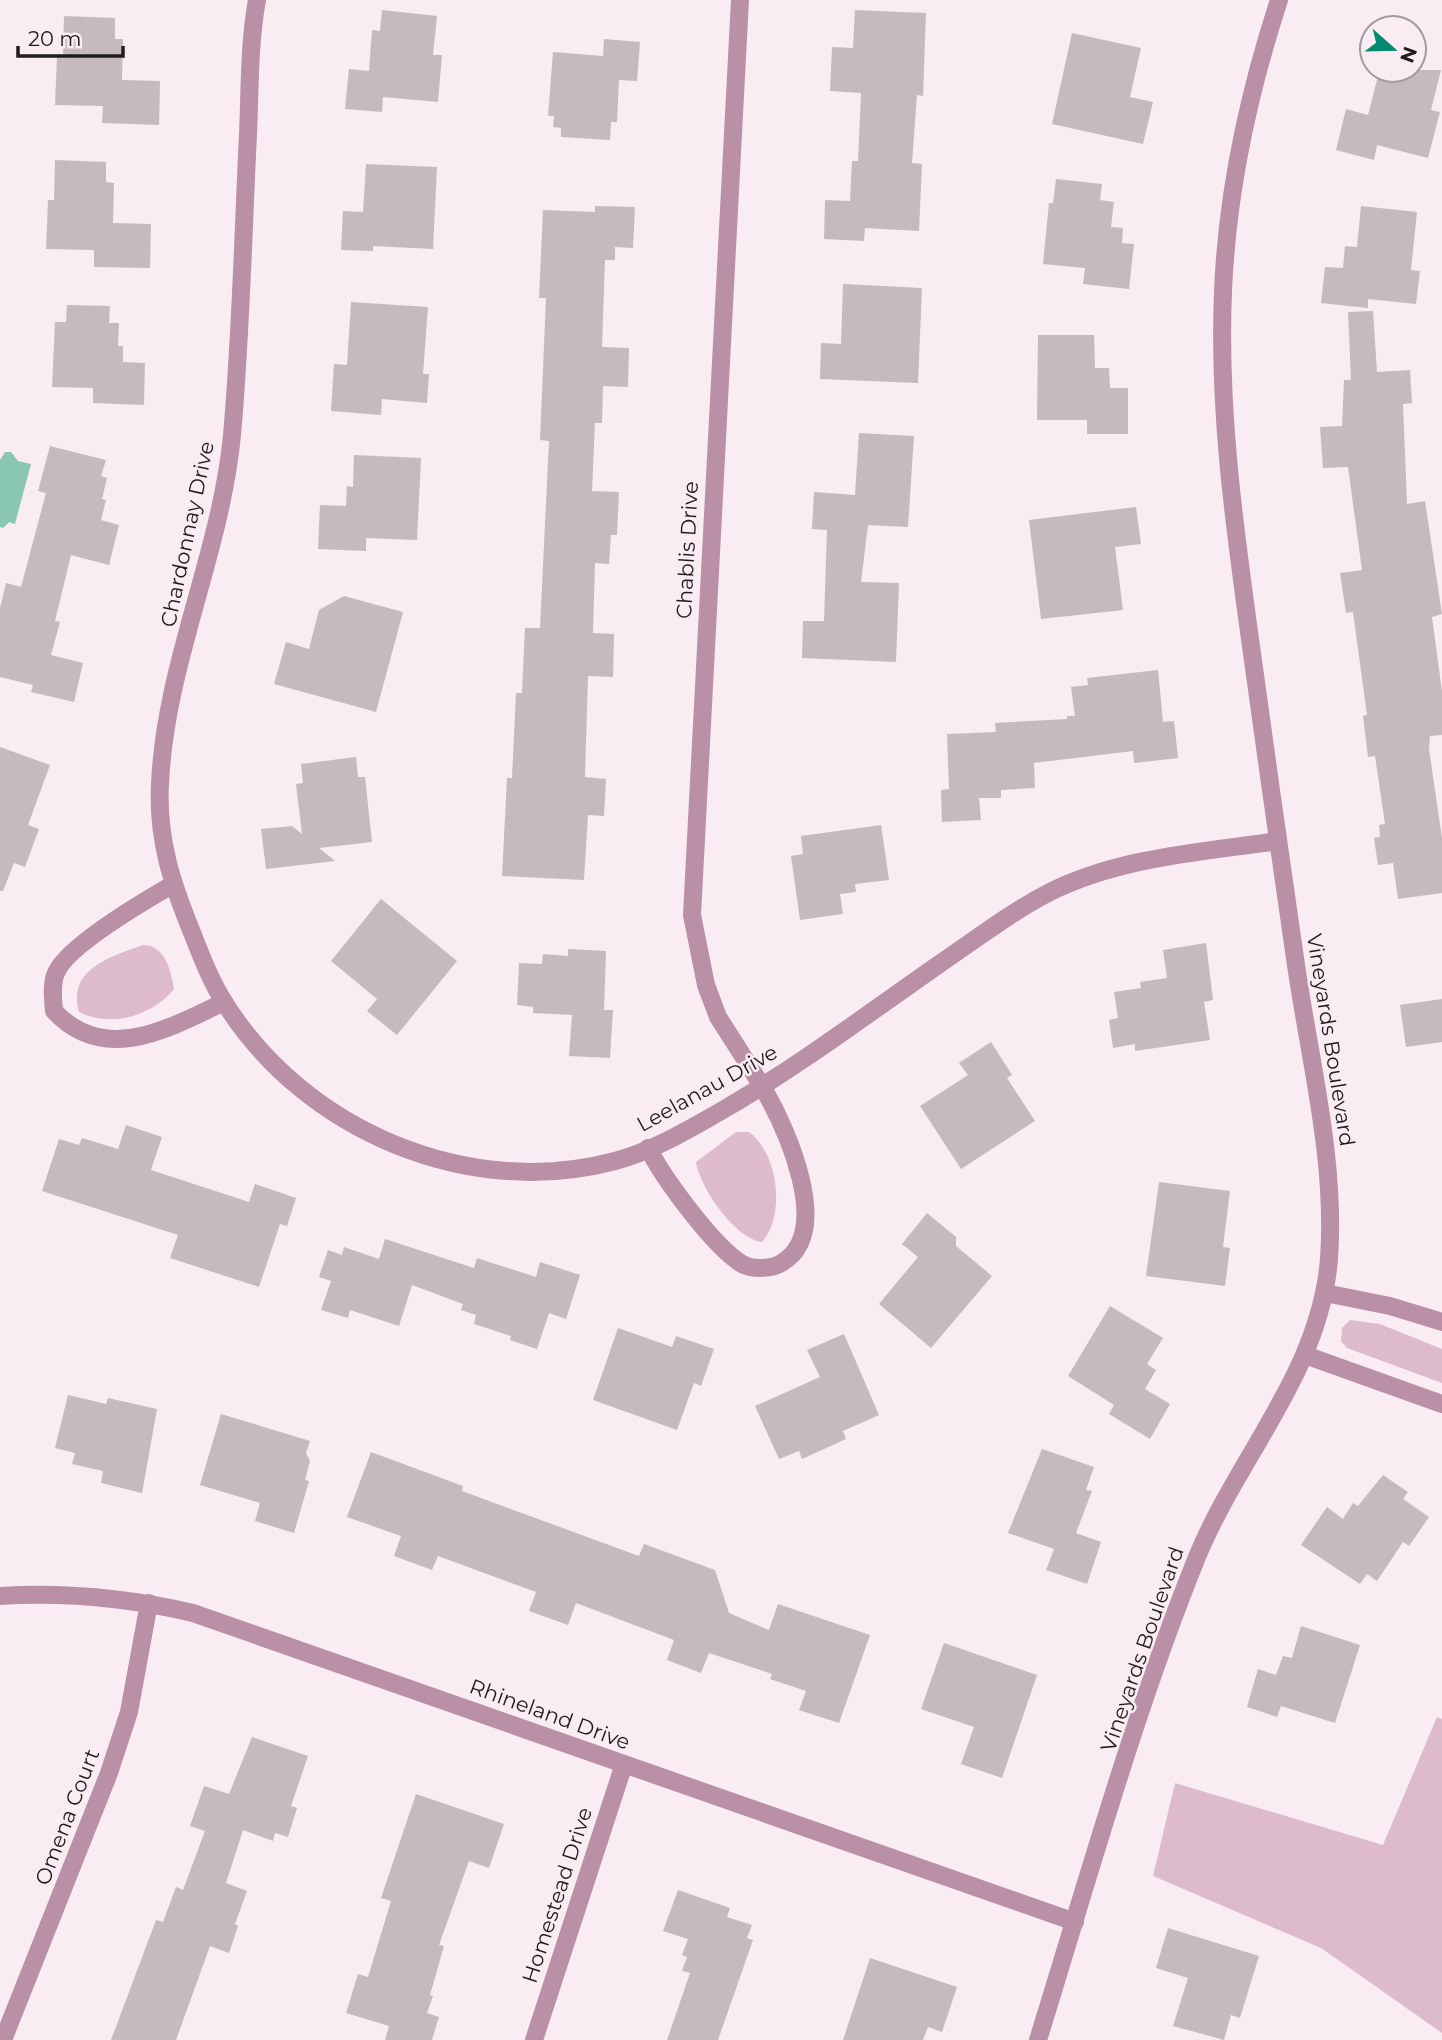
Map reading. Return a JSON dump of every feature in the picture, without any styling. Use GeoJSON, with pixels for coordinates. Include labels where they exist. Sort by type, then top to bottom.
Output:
{"type":"FeatureCollection","features":[{"type":"Feature","properties":{"kind":"street","name":"Chardonnay Drive"},"geometry":{"type":"LineString","coordinates":[[197,944],[172,885],[161,843],[159,789],[162,751],[174,688],[229,470],[257,0]]}},
{"type":"Feature","properties":{"kind":"street","name":"Chablis Drive"},"geometry":{"type":"LineString","coordinates":[[648,1148],[657,1164],[719,1244],[744,1265],[759,1268],[779,1265],[794,1255],[803,1240],[806,1218],[790,1141],[762,1086],[718,1017],[706,985],[692,915],[740,0]]}},
{"type":"Feature","properties":{"kind":"street","name":"Vineyards Boulevard"},"geometry":{"type":"LineString","coordinates":[[1038,2040],[1171,1624],[1196,1561],[1306,1355],[1325,1293],[1331,1219],[1326,1149],[1308,1051],[1278,841],[1224,435],[1223,287],[1234,196],[1252,98],[1279,0]]}},
{"type":"Feature","properties":{"kind":"street","name":"Leelanau Drive"},"geometry":{"type":"LineString","coordinates":[[197,944],[223,1002],[270,1059],[314,1099],[356,1126],[404,1149],[486,1169],[540,1171],[616,1161],[686,1131],[762,1086],[995,925],[1056,889],[1132,864],[1278,841]]}},
{"type":"Feature","properties":{"kind":"street"},"geometry":{"type":"LineString","coordinates":[[172,885],[126,912],[74,953],[56,972],[54,1011],[68,1026],[89,1037],[112,1041],[137,1037],[180,1023],[223,1002]]}},
{"type":"Feature","properties":{"kind":"street"},"geometry":{"type":"LineString","coordinates":[[1325,1293],[1390,1306],[1442,1322]]}},
{"type":"Feature","properties":{"kind":"street"},"geometry":{"type":"LineString","coordinates":[[1306,1355],[1442,1404]]}},
{"type":"Feature","properties":{"kind":"street","name":"Rhineland Drive"},"geometry":{"type":"LineString","coordinates":[[0,1596],[52,1593],[149,1603],[234,1626],[1075,1922]]}},
{"type":"Feature","properties":{"kind":"street","name":"Omena Court"},"geometry":{"type":"LineString","coordinates":[[3,2040],[110,1773],[129,1712],[149,1603]]}},
{"type":"Feature","properties":{"kind":"street","name":"Homestead Drive"},"geometry":{"type":"LineString","coordinates":[[534,2040],[624,1765]]}},
{"type":"Feature","properties":{"kind":"shaded area"},"geometry":{"type":"Polygon","coordinates":[[[5,452],[11,452],[18,461],[31,464],[15,524],[9,522],[3,528],[0,527],[0,460],[5,452]]]}},
{"type":"Feature","properties":{"kind":"shaded area"},"geometry":{"type":"Polygon","coordinates":[[[143,945],[151,946],[162,954],[169,967],[174,989],[154,1006],[130,1017],[104,1019],[79,1012],[77,997],[79,985],[85,975],[105,960],[143,945]]]}},
{"type":"Feature","properties":{"kind":"shaded area"},"geometry":{"type":"Polygon","coordinates":[[[736,1132],[749,1132],[759,1142],[772,1169],[776,1201],[774,1216],[770,1230],[762,1242],[741,1232],[720,1211],[704,1185],[696,1162],[736,1132]]]}},
{"type":"Feature","properties":{"kind":"shaded area"},"geometry":{"type":"Polygon","coordinates":[[[1350,1320],[1380,1324],[1442,1349],[1442,1383],[1347,1348],[1341,1341],[1342,1328],[1350,1320]]]}},
{"type":"Feature","properties":{"kind":"shaded area"},"geometry":{"type":"Polygon","coordinates":[[[1437,1717],[1442,1719],[1442,2033],[1321,1948],[1153,1876],[1175,1783],[1383,1845],[1437,1717]]]}},
{"type":"Feature","properties":{"kind":"building"},"geometry":{"type":"Polygon","coordinates":[[[382,10],[437,16],[433,55],[442,55],[438,102],[383,97],[382,112],[345,109],[349,69],[369,71],[372,30],[380,31],[382,10]]]}},
{"type":"Feature","properties":{"kind":"building"},"geometry":{"type":"Polygon","coordinates":[[[855,10],[926,13],[923,96],[917,95],[912,163],[922,164],[919,231],[865,228],[864,241],[824,239],[825,200],[850,201],[852,161],[858,161],[861,93],[830,91],[832,47],[853,48],[855,10]]]}},
{"type":"Feature","properties":{"kind":"building"},"geometry":{"type":"Polygon","coordinates":[[[64,16],[115,18],[115,39],[123,39],[122,80],[160,81],[159,125],[102,123],[103,106],[55,105],[57,57],[63,57],[64,16]]]}},
{"type":"Feature","properties":{"kind":"building"},"geometry":{"type":"Polygon","coordinates":[[[1072,33],[1141,48],[1130,97],[1153,102],[1143,144],[1052,124],[1072,33]]]}},
{"type":"Feature","properties":{"kind":"building"},"geometry":{"type":"Polygon","coordinates":[[[604,39],[640,42],[637,81],[619,80],[617,122],[611,122],[610,140],[561,137],[561,128],[553,127],[554,116],[548,116],[553,52],[603,56],[604,39]]]}},
{"type":"Feature","properties":{"kind":"building"},"geometry":{"type":"Polygon","coordinates":[[[1428,70],[1441,70],[1431,110],[1440,112],[1428,158],[1377,145],[1374,160],[1336,150],[1346,109],[1368,115],[1376,84],[1428,84],[1428,70]]]}},
{"type":"Feature","properties":{"kind":"building"},"geometry":{"type":"Polygon","coordinates":[[[55,160],[106,162],[106,182],[114,183],[113,223],[151,224],[150,268],[94,267],[94,250],[46,249],[48,200],[54,200],[55,160]]]}},
{"type":"Feature","properties":{"kind":"building"},"geometry":{"type":"Polygon","coordinates":[[[366,164],[437,167],[433,249],[373,246],[373,251],[341,250],[343,211],[363,212],[366,164]]]}},
{"type":"Feature","properties":{"kind":"building"},"geometry":{"type":"Polygon","coordinates":[[[1056,179],[1102,184],[1100,200],[1114,202],[1111,227],[1123,228],[1122,243],[1134,244],[1129,289],[1083,284],[1085,268],[1043,264],[1049,203],[1053,203],[1056,179]]]}},
{"type":"Feature","properties":{"kind":"building"},"geometry":{"type":"Polygon","coordinates":[[[595,206],[635,207],[633,248],[615,247],[615,260],[605,260],[602,347],[629,348],[628,387],[603,386],[602,423],[595,423],[592,491],[619,492],[617,535],[611,535],[609,564],[595,563],[593,633],[614,634],[613,677],[588,676],[585,777],[606,779],[604,816],[588,815],[584,880],[502,876],[507,778],[512,778],[516,693],[522,693],[525,628],[540,628],[549,441],[540,440],[546,298],[539,298],[543,210],[595,212],[595,206]]]}},
{"type":"Feature","properties":{"kind":"building"},"geometry":{"type":"Polygon","coordinates":[[[1361,206],[1417,212],[1411,270],[1420,271],[1416,304],[1368,299],[1368,308],[1321,303],[1325,267],[1343,268],[1345,246],[1357,247],[1361,206]]]}},
{"type":"Feature","properties":{"kind":"building"},"geometry":{"type":"Polygon","coordinates":[[[843,284],[922,288],[918,383],[820,379],[821,343],[841,344],[843,284]]]}},
{"type":"Feature","properties":{"kind":"building"},"geometry":{"type":"Polygon","coordinates":[[[351,302],[428,307],[423,374],[429,374],[427,403],[382,399],[381,415],[331,411],[334,364],[347,365],[351,302]]]}},
{"type":"Feature","properties":{"kind":"building"},"geometry":{"type":"Polygon","coordinates":[[[67,305],[110,306],[109,323],[119,323],[118,346],[123,346],[123,362],[145,363],[144,405],[93,403],[93,388],[52,387],[55,322],[66,322],[67,305]]]}},
{"type":"Feature","properties":{"kind":"building"},"geometry":{"type":"Polygon","coordinates":[[[1373,311],[1377,372],[1410,370],[1412,403],[1403,404],[1407,504],[1425,501],[1442,614],[1432,617],[1442,691],[1442,735],[1430,736],[1429,749],[1442,838],[1442,893],[1398,899],[1393,863],[1378,865],[1374,838],[1380,837],[1379,825],[1385,824],[1375,756],[1368,757],[1363,716],[1367,715],[1353,612],[1346,613],[1340,573],[1362,570],[1348,467],[1323,468],[1320,427],[1342,426],[1344,380],[1351,380],[1348,312],[1373,311]]]}},
{"type":"Feature","properties":{"kind":"building"},"geometry":{"type":"Polygon","coordinates":[[[1038,335],[1094,335],[1095,368],[1109,368],[1110,388],[1128,388],[1128,434],[1087,434],[1087,420],[1037,420],[1038,335]]]}},
{"type":"Feature","properties":{"kind":"building"},"geometry":{"type":"Polygon","coordinates":[[[859,433],[914,436],[908,527],[868,525],[861,582],[899,583],[896,662],[802,658],[803,621],[824,621],[827,530],[812,529],[814,492],[855,495],[859,433]]]}},
{"type":"Feature","properties":{"kind":"building"},"geometry":{"type":"Polygon","coordinates":[[[50,446],[106,460],[101,476],[107,478],[102,499],[106,500],[101,520],[119,525],[109,565],[71,555],[55,621],[60,622],[51,655],[83,663],[74,702],[31,692],[33,685],[0,677],[0,608],[6,583],[21,587],[46,493],[38,491],[50,446]]]}},
{"type":"Feature","properties":{"kind":"building"},"geometry":{"type":"Polygon","coordinates":[[[354,455],[421,458],[417,540],[366,538],[366,551],[318,549],[320,505],[346,506],[347,486],[353,487],[354,455]]]}},
{"type":"Feature","properties":{"kind":"building"},"geometry":{"type":"Polygon","coordinates":[[[1136,507],[1141,544],[1115,547],[1123,610],[1041,619],[1029,520],[1136,507]]]}},
{"type":"Feature","properties":{"kind":"building"},"geometry":{"type":"Polygon","coordinates":[[[344,596],[403,612],[376,712],[274,684],[286,642],[309,649],[319,610],[344,596]]]}},
{"type":"Feature","properties":{"kind":"building"},"geometry":{"type":"Polygon","coordinates":[[[1158,670],[1163,722],[1174,721],[1178,758],[1134,763],[1133,751],[1034,763],[1035,788],[1001,790],[1001,798],[979,798],[981,820],[942,822],[941,790],[949,789],[947,734],[996,732],[995,723],[1067,719],[1067,716],[1075,716],[1071,687],[1088,685],[1087,678],[1158,670]]]}},
{"type":"Feature","properties":{"kind":"building"},"geometry":{"type":"Polygon","coordinates":[[[0,747],[50,765],[28,825],[39,829],[25,867],[14,863],[3,891],[0,891],[0,747]]]}},
{"type":"Feature","properties":{"kind":"building"},"geometry":{"type":"Polygon","coordinates":[[[356,757],[358,777],[365,777],[372,842],[319,848],[335,861],[266,869],[261,829],[292,826],[302,834],[296,784],[303,783],[301,764],[356,757]]]}},
{"type":"Feature","properties":{"kind":"building"},"geometry":{"type":"Polygon","coordinates":[[[881,825],[889,880],[855,884],[856,892],[840,894],[843,914],[800,920],[791,856],[803,854],[801,836],[881,825]]]}},
{"type":"Feature","properties":{"kind":"building"},"geometry":{"type":"Polygon","coordinates":[[[381,899],[457,961],[397,1035],[367,1011],[377,999],[331,961],[381,899]]]}},
{"type":"Feature","properties":{"kind":"building"},"geometry":{"type":"Polygon","coordinates":[[[1206,943],[1213,1000],[1204,1002],[1210,1040],[1135,1051],[1135,1044],[1113,1048],[1109,1020],[1118,1018],[1114,992],[1141,988],[1140,982],[1167,978],[1163,950],[1206,943]]]}},
{"type":"Feature","properties":{"kind":"building"},"geometry":{"type":"Polygon","coordinates":[[[568,949],[606,951],[604,1010],[613,1010],[610,1058],[569,1056],[572,1015],[533,1013],[533,1007],[517,1005],[519,963],[542,964],[543,954],[568,956],[568,949]]]}},
{"type":"Feature","properties":{"kind":"building"},"geometry":{"type":"Polygon","coordinates":[[[1442,999],[1442,1042],[1406,1047],[1400,1005],[1442,999]]]}},
{"type":"Feature","properties":{"kind":"building"},"geometry":{"type":"Polygon","coordinates":[[[991,1042],[1012,1075],[1007,1078],[1035,1121],[961,1169],[920,1106],[968,1075],[959,1063],[991,1042]]]}},
{"type":"Feature","properties":{"kind":"building"},"geometry":{"type":"Polygon","coordinates":[[[126,1125],[162,1137],[151,1170],[249,1202],[255,1184],[296,1198],[287,1226],[280,1224],[259,1287],[170,1258],[178,1235],[42,1191],[59,1139],[79,1145],[82,1138],[118,1149],[126,1125]]]}},
{"type":"Feature","properties":{"kind":"building"},"geometry":{"type":"Polygon","coordinates":[[[1159,1182],[1230,1191],[1223,1247],[1230,1248],[1225,1286],[1146,1276],[1159,1182]]]}},
{"type":"Feature","properties":{"kind":"building"},"geometry":{"type":"Polygon","coordinates":[[[927,1213],[956,1237],[956,1246],[992,1276],[931,1348],[879,1304],[918,1257],[902,1244],[927,1213]]]}},
{"type":"Feature","properties":{"kind":"building"},"geometry":{"type":"Polygon","coordinates":[[[385,1239],[474,1268],[477,1258],[536,1277],[540,1262],[580,1275],[566,1319],[549,1313],[537,1349],[510,1340],[511,1336],[474,1324],[476,1315],[461,1310],[463,1304],[412,1285],[399,1326],[350,1310],[348,1318],[321,1310],[331,1281],[319,1277],[328,1250],[342,1255],[344,1247],[379,1259],[385,1239]]]}},
{"type":"Feature","properties":{"kind":"building"},"geometry":{"type":"Polygon","coordinates":[[[1110,1306],[1163,1338],[1147,1364],[1156,1370],[1145,1389],[1170,1404],[1150,1439],[1109,1414],[1114,1405],[1068,1376],[1110,1306]]]}},
{"type":"Feature","properties":{"kind":"building"},"geometry":{"type":"Polygon","coordinates":[[[618,1328],[672,1347],[676,1336],[714,1349],[701,1386],[694,1383],[677,1430],[593,1400],[618,1328]]]}},
{"type":"Feature","properties":{"kind":"building"},"geometry":{"type":"Polygon","coordinates":[[[844,1334],[879,1415],[843,1431],[846,1439],[802,1459],[799,1451],[779,1459],[755,1406],[820,1377],[807,1350],[844,1334]]]}},
{"type":"Feature","properties":{"kind":"building"},"geometry":{"type":"Polygon","coordinates":[[[68,1395],[106,1404],[108,1398],[157,1409],[142,1493],[101,1483],[103,1471],[72,1464],[75,1453],[55,1448],[68,1395]]]}},
{"type":"Feature","properties":{"kind":"building"},"geometry":{"type":"Polygon","coordinates":[[[221,1414],[310,1441],[306,1453],[310,1461],[305,1480],[309,1481],[294,1533],[255,1521],[260,1503],[200,1485],[221,1414]]]}},
{"type":"Feature","properties":{"kind":"building"},"geometry":{"type":"Polygon","coordinates":[[[1042,1449],[1094,1467],[1086,1490],[1092,1491],[1076,1533],[1101,1542],[1087,1584],[1046,1570],[1054,1549],[1008,1533],[1042,1449]]]}},
{"type":"Feature","properties":{"kind":"building"},"geometry":{"type":"Polygon","coordinates":[[[371,1452],[463,1486],[462,1491],[639,1556],[644,1544],[715,1570],[729,1613],[769,1630],[778,1604],[870,1635],[839,1723],[799,1710],[806,1691],[770,1679],[772,1674],[709,1653],[701,1673],[667,1660],[674,1640],[576,1603],[568,1625],[529,1611],[536,1592],[438,1556],[432,1570],[394,1556],[401,1536],[347,1517],[371,1452]]]}},
{"type":"Feature","properties":{"kind":"building"},"geometry":{"type":"Polygon","coordinates":[[[1383,1475],[1408,1492],[1403,1499],[1429,1517],[1409,1546],[1403,1542],[1377,1581],[1367,1574],[1360,1584],[1301,1545],[1327,1507],[1343,1519],[1353,1503],[1358,1506],[1383,1475]]]}},
{"type":"Feature","properties":{"kind":"building"},"geometry":{"type":"Polygon","coordinates":[[[1301,1626],[1360,1645],[1335,1723],[1281,1706],[1277,1717],[1247,1707],[1258,1669],[1276,1675],[1283,1656],[1292,1658],[1301,1626]]]}},
{"type":"Feature","properties":{"kind":"building"},"geometry":{"type":"Polygon","coordinates":[[[944,1643],[1037,1675],[1002,1778],[961,1764],[974,1727],[921,1709],[944,1643]]]}},
{"type":"Feature","properties":{"kind":"building"},"geometry":{"type":"Polygon","coordinates":[[[252,1737],[308,1756],[291,1806],[297,1808],[288,1837],[275,1833],[273,1841],[243,1830],[226,1883],[247,1891],[235,1924],[238,1926],[229,1953],[210,1946],[176,2040],[111,2040],[156,1920],[163,1922],[176,1887],[183,1890],[205,1831],[190,1826],[204,1786],[229,1794],[252,1737]]]}},
{"type":"Feature","properties":{"kind":"building"},"geometry":{"type":"Polygon","coordinates":[[[416,1794],[504,1824],[489,1868],[469,1861],[439,1945],[444,1946],[427,2013],[439,2017],[432,2040],[385,2040],[389,2026],[346,2013],[358,1974],[368,1977],[391,1901],[381,1898],[416,1794]]]}},
{"type":"Feature","properties":{"kind":"building"},"geometry":{"type":"Polygon","coordinates":[[[678,1890],[730,1908],[727,1917],[752,1925],[747,1938],[753,1940],[718,2040],[667,2040],[690,1973],[682,1971],[687,1957],[682,1955],[688,1939],[663,1931],[678,1890]]]}},
{"type":"Feature","properties":{"kind":"building"},"geometry":{"type":"Polygon","coordinates":[[[1168,1928],[1259,1956],[1240,2018],[1231,2015],[1224,2040],[1173,2026],[1188,1978],[1156,1968],[1168,1928]]]}},
{"type":"Feature","properties":{"kind":"building"},"geometry":{"type":"Polygon","coordinates":[[[870,1958],[957,1987],[942,2032],[928,2027],[923,2040],[843,2040],[870,1958]]]}}]}
